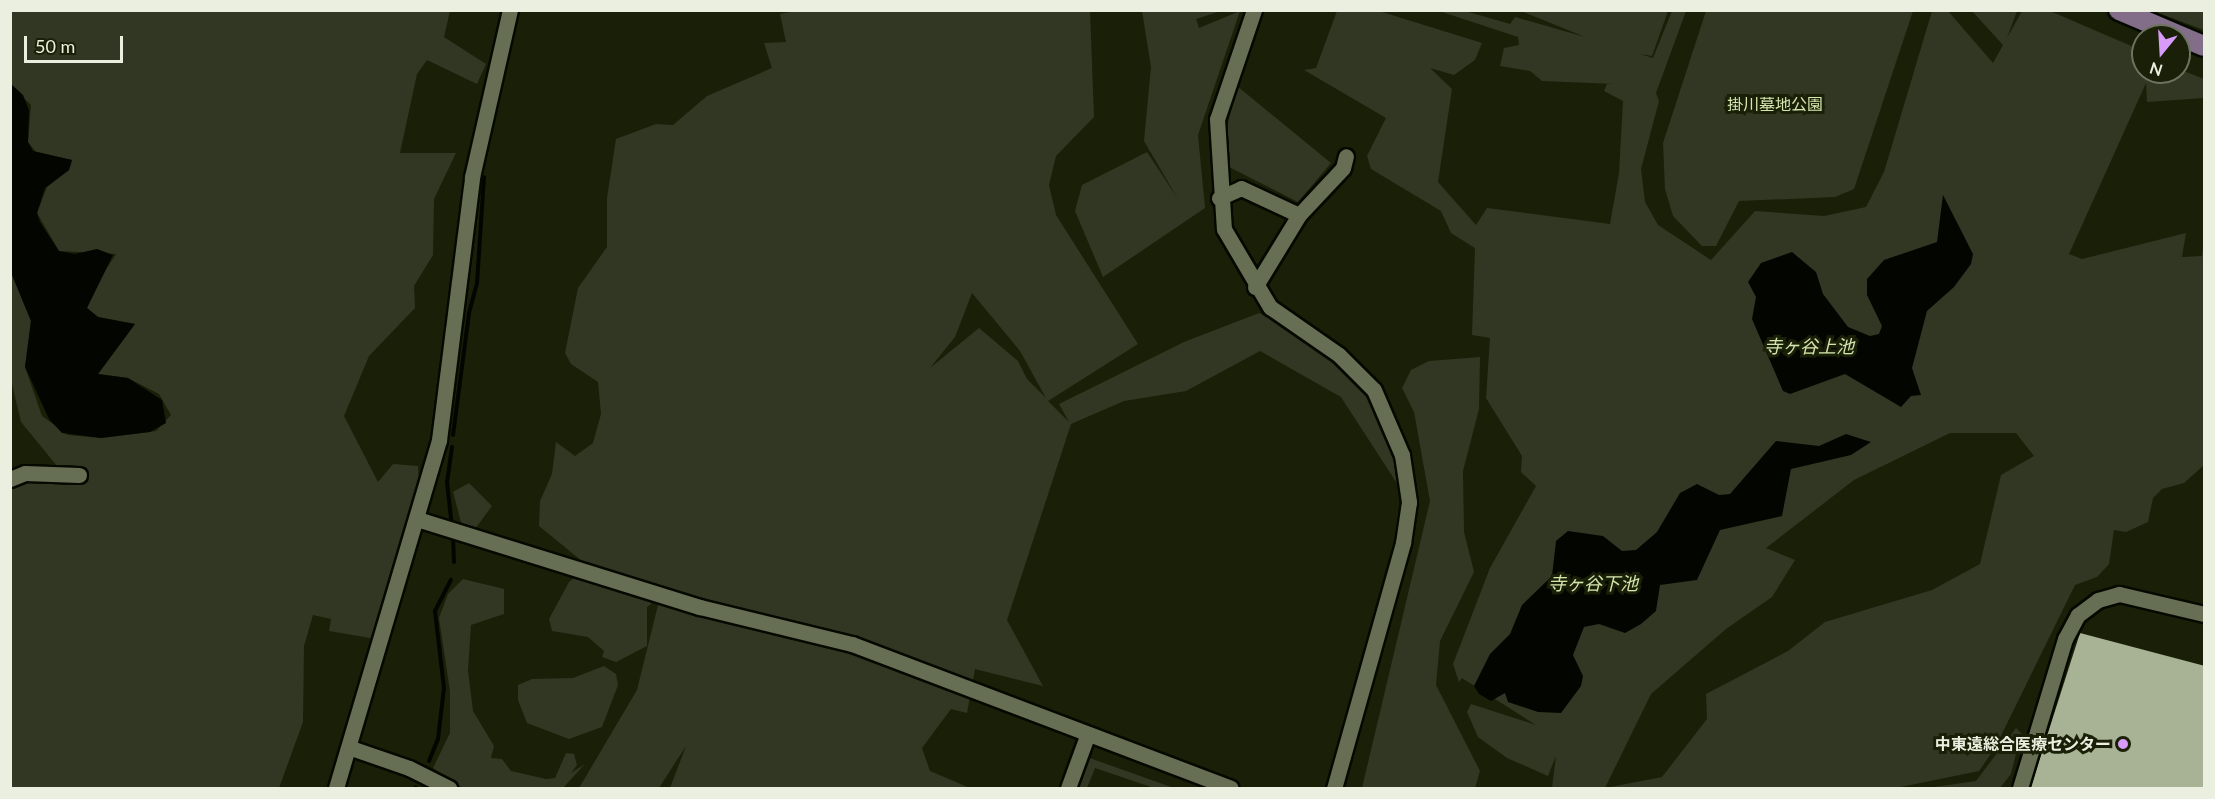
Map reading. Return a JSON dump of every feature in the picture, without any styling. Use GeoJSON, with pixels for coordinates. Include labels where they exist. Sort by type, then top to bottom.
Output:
{"type":"FeatureCollection","features":[{"type":"Feature","properties":{"kind":"main road"},"geometry":{"type":"LineString","coordinates":[[2119,10],[2205,46]]}},
{"type":"Feature","properties":{"kind":"street"},"geometry":{"type":"LineString","coordinates":[[336,789],[351,748],[439,440],[472,177],[510,10]]}},
{"type":"Feature","properties":{"kind":"street"},"geometry":{"type":"LineString","coordinates":[[1254,10],[1217,119],[1219,198],[1224,230],[1255,287],[1270,307],[1339,355],[1374,390],[1402,455],[1409,502],[1403,543],[1334,789]]}},
{"type":"Feature","properties":{"kind":"street"},"geometry":{"type":"LineString","coordinates":[[1255,287],[1299,215],[1343,168],[1346,156]]}},
{"type":"Feature","properties":{"kind":"street"},"geometry":{"type":"LineString","coordinates":[[1219,198],[1241,188],[1299,215]]}},
{"type":"Feature","properties":{"kind":"street"},"geometry":{"type":"LineString","coordinates":[[10,479],[25,473],[79,475]]}},
{"type":"Feature","properties":{"kind":"street"},"geometry":{"type":"LineString","coordinates":[[417,519],[700,607],[852,644],[1087,736],[1231,789]]}},
{"type":"Feature","properties":{"kind":"street"},"geometry":{"type":"LineString","coordinates":[[2020,789],[2065,639],[2078,615],[2098,600],[2119,594],[2205,614]]}},
{"type":"Feature","properties":{"kind":"street"},"geometry":{"type":"LineString","coordinates":[[1068,789],[1087,736]]}},
{"type":"Feature","properties":{"kind":"street"},"geometry":{"type":"LineString","coordinates":[[351,748],[409,768],[449,789]]}},
{"type":"Feature","properties":{"kind":"green space"},"geometry":{"type":"Polygon","coordinates":[[[801,10],[1090,11],[1094,117],[1056,156],[1049,185],[1056,215],[1138,344],[1048,401],[1069,422],[1059,404],[1184,342],[1259,313],[1345,360],[1384,410],[1409,502],[1341,397],[1260,351],[1186,391],[1124,401],[1071,424],[1007,620],[1043,686],[975,669],[967,713],[951,709],[922,748],[930,771],[970,788],[670,788],[686,746],[659,788],[579,788],[637,690],[660,597],[647,607],[647,646],[616,662],[602,657],[604,651],[588,637],[552,631],[549,619],[569,582],[581,572],[610,584],[539,526],[540,501],[552,474],[556,442],[575,456],[593,443],[601,414],[598,382],[571,364],[565,353],[578,288],[607,247],[607,198],[616,139],[656,124],[673,125],[707,96],[772,68],[764,43],[786,42],[780,14],[801,10]],[[972,293],[955,337],[930,368],[979,328],[1018,361],[1027,379],[1046,398],[1020,351],[972,293]]]}},
{"type":"Feature","properties":{"kind":"green space"},"geometry":{"type":"Polygon","coordinates":[[[11,11],[450,11],[444,37],[486,64],[477,84],[427,60],[417,74],[400,153],[456,153],[434,199],[433,255],[414,286],[415,308],[369,356],[344,416],[378,482],[393,464],[418,466],[419,483],[376,639],[329,631],[331,619],[313,615],[304,646],[303,722],[279,788],[11,788],[11,487],[82,472],[57,466],[21,422],[11,380],[10,270],[31,321],[25,367],[42,416],[68,435],[101,438],[156,431],[171,415],[159,394],[128,378],[98,374],[135,324],[98,317],[87,308],[92,291],[116,254],[59,251],[37,213],[47,187],[69,170],[72,160],[36,152],[28,142],[31,105],[11,86],[11,11]]]}},
{"type":"Feature","properties":{"kind":"green space"},"geometry":{"type":"Polygon","coordinates":[[[1142,11],[1221,11],[1196,19],[1199,28],[1240,11],[1198,135],[1205,208],[1103,277],[1075,211],[1082,185],[1147,152],[1178,199],[1144,141],[1151,67],[1142,11]]]}},
{"type":"Feature","properties":{"kind":"green space"},"geometry":{"type":"Polygon","coordinates":[[[1337,11],[1379,11],[1482,43],[1475,60],[1454,75],[1430,68],[1452,89],[1438,182],[1476,225],[1487,208],[1610,224],[1619,173],[1623,101],[1604,91],[1607,84],[1615,84],[1542,81],[1530,71],[1500,66],[1504,48],[1519,45],[1518,37],[1439,11],[1465,11],[1510,24],[1515,17],[1585,37],[1521,11],[1668,11],[1652,56],[1640,54],[1653,58],[1672,11],[1686,11],[1656,93],[1659,101],[1641,169],[1645,202],[1658,225],[1711,260],[1755,211],[1824,216],[1866,207],[1884,172],[1932,11],[1948,11],[1993,63],[2003,45],[1972,11],[2017,11],[2007,38],[2022,11],[2050,11],[2131,46],[2131,84],[2146,84],[2069,254],[2082,259],[2186,233],[2182,257],[2202,256],[2204,239],[2204,465],[2184,483],[2162,489],[2153,498],[2148,522],[2126,532],[2114,530],[2109,564],[2097,577],[2075,585],[1995,748],[1979,771],[1896,788],[1605,788],[1552,788],[1556,756],[1548,776],[1507,758],[1478,737],[1467,712],[1471,704],[1536,725],[1462,678],[1459,682],[1453,664],[1490,568],[1536,486],[1521,472],[1522,456],[1486,398],[1490,338],[1472,335],[1475,248],[1451,233],[1441,211],[1371,169],[1367,156],[1386,118],[1304,70],[1316,68],[1337,11]],[[1950,433],[1854,480],[1766,548],[1795,560],[1772,597],[1726,629],[1651,694],[1605,788],[1662,777],[1707,719],[1706,694],[1788,651],[1825,622],[1932,590],[1980,564],[2001,475],[2034,456],[2016,433],[1950,433]]]}},
{"type":"Feature","properties":{"kind":"green space","name":"掛川墓地公園"},"geometry":{"type":"Polygon","coordinates":[[[1706,11],[1913,11],[1854,189],[1835,197],[1739,201],[1716,246],[1702,246],[1673,216],[1665,189],[1663,143],[1706,11]]]}},
{"type":"Feature","properties":{"kind":"green space"},"geometry":{"type":"Polygon","coordinates":[[[2153,11],[2204,11],[2204,30],[2153,11]]]}},
{"type":"Feature","properties":{"kind":"green space"},"geometry":{"type":"Polygon","coordinates":[[[2191,74],[2204,79],[2204,98],[2147,102],[2146,84],[2191,84],[2191,74]]]}},
{"type":"Feature","properties":{"kind":"green space"},"geometry":{"type":"Polygon","coordinates":[[[1237,86],[1331,163],[1298,202],[1229,167],[1226,131],[1237,86]]]}},
{"type":"Feature","properties":{"kind":"green space"},"geometry":{"type":"Polygon","coordinates":[[[1480,357],[1479,409],[1463,471],[1464,532],[1474,572],[1440,641],[1436,685],[1480,771],[1475,788],[1362,788],[1430,501],[1414,412],[1402,388],[1411,370],[1429,361],[1480,357]]]}},
{"type":"Feature","properties":{"kind":"green space"},"geometry":{"type":"Polygon","coordinates":[[[469,483],[492,506],[475,529],[463,530],[453,492],[469,483]]]}},
{"type":"Feature","properties":{"kind":"green space"},"geometry":{"type":"Polygon","coordinates":[[[463,579],[504,589],[504,614],[471,625],[468,671],[473,711],[494,746],[491,758],[502,759],[511,771],[546,779],[555,778],[566,753],[574,754],[577,765],[571,773],[585,764],[563,788],[463,788],[433,768],[450,733],[450,691],[439,618],[448,594],[463,579]]]}},
{"type":"Feature","properties":{"kind":"green space"},"geometry":{"type":"Polygon","coordinates":[[[604,666],[616,674],[618,685],[602,727],[569,739],[527,723],[518,700],[518,685],[532,679],[573,678],[604,666]]]}},
{"type":"Feature","properties":{"kind":"green space"},"geometry":{"type":"Polygon","coordinates":[[[2016,728],[2021,733],[2011,774],[2000,788],[1927,788],[1976,781],[2016,728]]]}},
{"type":"Feature","properties":{"kind":"green space"},"geometry":{"type":"Polygon","coordinates":[[[1084,756],[1174,788],[1154,788],[1095,768],[1087,788],[1072,788],[1084,756]]]}},
{"type":"Feature","properties":{"kind":"water"},"geometry":{"type":"Polygon","coordinates":[[[11,84],[23,95],[29,110],[28,142],[33,151],[72,160],[69,170],[45,188],[37,213],[40,222],[59,251],[75,254],[97,249],[113,255],[87,308],[98,317],[135,324],[98,374],[128,378],[162,400],[166,423],[150,432],[101,438],[62,433],[49,419],[25,367],[31,321],[10,270],[11,84]]]}},
{"type":"Feature","properties":{"kind":"water","name":"寺ヶ谷上池"},"geometry":{"type":"Polygon","coordinates":[[[1943,195],[1973,254],[1971,264],[1954,287],[1927,311],[1912,368],[1921,395],[1911,396],[1901,407],[1845,374],[1790,394],[1783,391],[1752,319],[1756,297],[1748,282],[1761,263],[1792,252],[1816,272],[1823,294],[1848,327],[1870,336],[1879,334],[1882,326],[1867,295],[1867,279],[1884,260],[1937,242],[1943,195]]]}},
{"type":"Feature","properties":{"kind":"water","name":"寺ヶ谷下池"},"geometry":{"type":"Polygon","coordinates":[[[1846,434],[1871,442],[1851,455],[1791,469],[1782,516],[1720,530],[1697,580],[1660,585],[1656,611],[1641,624],[1625,633],[1599,624],[1584,627],[1573,655],[1583,676],[1581,686],[1561,713],[1538,712],[1508,702],[1505,693],[1491,701],[1479,694],[1474,686],[1490,654],[1510,634],[1522,605],[1552,576],[1556,541],[1568,531],[1603,536],[1622,551],[1636,550],[1657,532],[1680,493],[1697,484],[1719,495],[1730,494],[1776,441],[1819,446],[1846,434]]]}},
{"type":"Feature","properties":{"kind":"building","name":"中東遠総合医療センター"},"geometry":{"type":"Polygon","coordinates":[[[2080,633],[2205,666],[2205,789],[2030,789],[2080,633]]]}},
{"type":"Feature","properties":{"kind":"waterway"},"geometry":{"type":"LineString","coordinates":[[453,435],[469,313],[477,283],[484,177]]}},
{"type":"Feature","properties":{"kind":"waterway"},"geometry":{"type":"LineString","coordinates":[[452,447],[447,482],[452,527]]}},
{"type":"Feature","properties":{"kind":"waterway"},"geometry":{"type":"LineString","coordinates":[[453,535],[454,562]]}},
{"type":"Feature","properties":{"kind":"waterway"},"geometry":{"type":"LineString","coordinates":[[429,761],[438,739],[444,688],[435,611],[451,580]]}},
{"type":"Feature","properties":{"kind":"place","name":"中東遠総合医療センター"},"geometry":{"type":"Point","coordinates":[2123,744]}}]}
